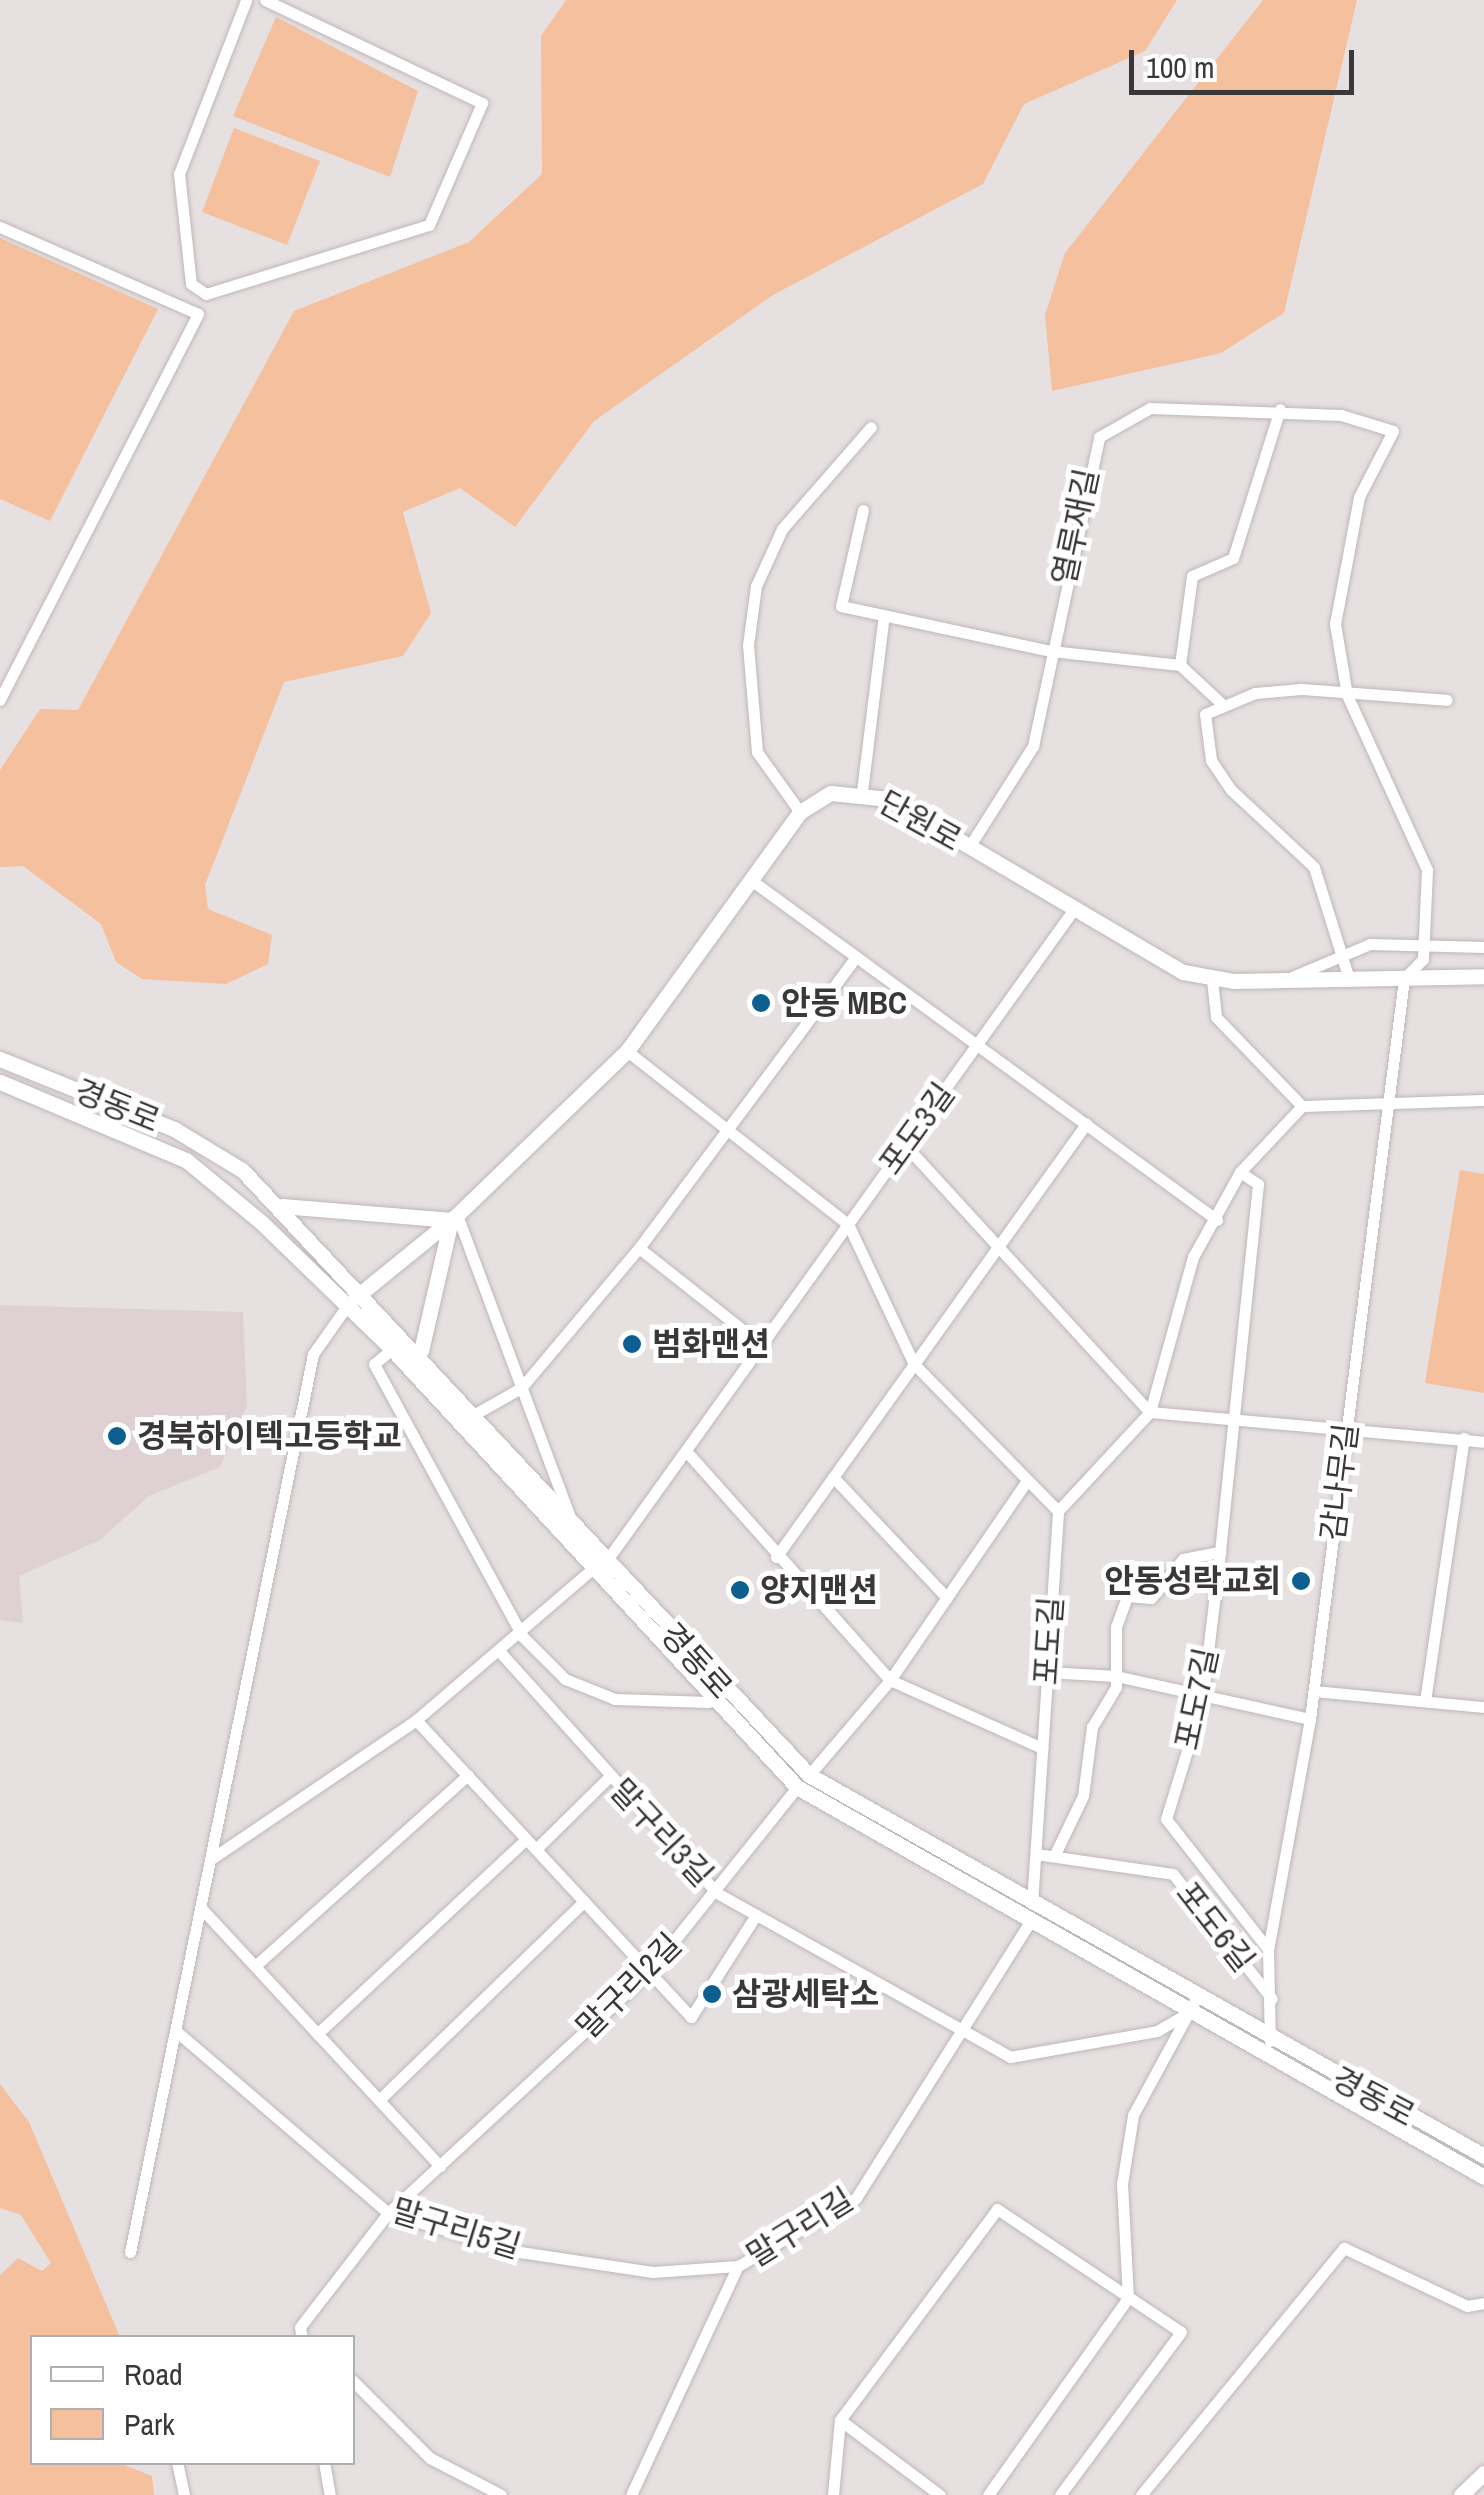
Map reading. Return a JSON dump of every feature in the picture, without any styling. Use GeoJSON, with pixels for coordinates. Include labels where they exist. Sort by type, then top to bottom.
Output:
{"type":"FeatureCollection","features":[{"type":"Feature","properties":{"kind":"street"},"geometry":{"type":"LineString","coordinates":[[206,294],[191,284],[179,174],[246,0]]}},
{"type":"Feature","properties":{"kind":"street"},"geometry":{"type":"LineString","coordinates":[[206,294],[430,225],[482,103],[265,0]]}},
{"type":"Feature","properties":{"kind":"street"},"geometry":{"type":"LineString","coordinates":[[0,227],[198,314]]}},
{"type":"Feature","properties":{"kind":"street"},"geometry":{"type":"LineString","coordinates":[[0,700],[206,294]]}},
{"type":"Feature","properties":{"kind":"street","name":"열루재길"},"geometry":{"type":"LineString","coordinates":[[969,847],[1033,746],[1099,437],[1150,408],[1280,409],[1341,415],[1393,432],[1359,496],[1343,560],[1335,624],[1347,695]]}},
{"type":"Feature","properties":{"kind":"street"},"geometry":{"type":"LineString","coordinates":[[1180,665],[1192,576],[1233,558],[1280,409]]}},
{"type":"Feature","properties":{"kind":"street"},"geometry":{"type":"LineString","coordinates":[[130,2252],[312,1354],[348,1303],[454,1218],[627,1051],[755,883],[800,812],[758,752],[748,645],[756,586],[782,529],[871,428]]}},
{"type":"Feature","properties":{"kind":"street"},"geometry":{"type":"LineString","coordinates":[[863,510],[842,606],[1051,652],[1180,665],[1223,705]]}},
{"type":"Feature","properties":{"kind":"street"},"geometry":{"type":"LineString","coordinates":[[862,790],[884,615]]}},
{"type":"Feature","properties":{"kind":"street"},"geometry":{"type":"LineString","coordinates":[[1349,979],[1344,950],[1314,867],[1211,760],[1204,714],[1223,705],[1302,688],[1347,695],[1447,700]]}},
{"type":"Feature","properties":{"kind":"street"},"geometry":{"type":"LineString","coordinates":[[1347,695],[1427,870],[1423,959],[1404,979]]}},
{"type":"Feature","properties":{"kind":"street","name":"단원로"},"geometry":{"type":"LineString","coordinates":[[800,812],[831,793],[862,790],[969,847],[1071,913],[1154,960],[1212,979],[1484,976]]}},
{"type":"Feature","properties":{"kind":"street"},"geometry":{"type":"LineString","coordinates":[[755,883],[1218,1220]]}},
{"type":"Feature","properties":{"kind":"street","name":"포도3길"},"geometry":{"type":"LineString","coordinates":[[607,1560],[1071,913]]}},
{"type":"Feature","properties":{"kind":"street"},"geometry":{"type":"LineString","coordinates":[[1285,980],[1344,950],[1424,940],[1484,948]]}},
{"type":"Feature","properties":{"kind":"street"},"geometry":{"type":"LineString","coordinates":[[476,1414],[521,1388],[640,1248],[856,957]]}},
{"type":"Feature","properties":{"kind":"street"},"geometry":{"type":"LineString","coordinates":[[1212,979],[1216,1017],[1302,1106]]}},
{"type":"Feature","properties":{"kind":"street","name":"감나무길"},"geometry":{"type":"LineString","coordinates":[[1270,2041],[1274,2002],[1268,1949],[1310,1719],[1404,979]]}},
{"type":"Feature","properties":{"kind":"street"},"geometry":{"type":"LineString","coordinates":[[627,1051],[848,1224],[914,1364],[1058,1511],[1150,1412],[1176,1298],[1240,1172],[1302,1106],[1484,1100]]}},
{"type":"Feature","properties":{"kind":"street","name":"경동로"},"geometry":{"type":"LineString","coordinates":[[0,1060],[197,1140],[282,1206],[420,1351],[803,1781],[1270,2041],[1482,2150]]}},
{"type":"Feature","properties":{"kind":"street","name":"경동로"},"geometry":{"type":"LineString","coordinates":[[0,1082],[186,1160],[348,1303],[709,1702],[803,1781],[1028,1925],[1484,2177]]}},
{"type":"Feature","properties":{"kind":"street"},"geometry":{"type":"LineString","coordinates":[[776,1556],[1086,1124]]}},
{"type":"Feature","properties":{"kind":"street"},"geometry":{"type":"LineString","coordinates":[[905,1145],[1150,1412],[1235,1414],[1484,1442]]}},
{"type":"Feature","properties":{"kind":"street","name":"포도7길"},"geometry":{"type":"LineString","coordinates":[[1240,1172],[1258,1184],[1220,1552],[1202,1702],[1166,1819],[1268,1949]]}},
{"type":"Feature","properties":{"kind":"street"},"geometry":{"type":"LineString","coordinates":[[282,1206],[454,1218]]}},
{"type":"Feature","properties":{"kind":"street"},"geometry":{"type":"LineString","coordinates":[[420,1351],[454,1218]]}},
{"type":"Feature","properties":{"kind":"street"},"geometry":{"type":"LineString","coordinates":[[454,1218],[571,1521]]}},
{"type":"Feature","properties":{"kind":"street"},"geometry":{"type":"LineString","coordinates":[[640,1248],[762,1344]]}},
{"type":"Feature","properties":{"kind":"street"},"geometry":{"type":"LineString","coordinates":[[392,1349],[374,1364],[522,1636],[565,1679],[616,1700],[709,1702]]}},
{"type":"Feature","properties":{"kind":"street"},"geometry":{"type":"LineString","coordinates":[[1425,1701],[1464,1438]]}},
{"type":"Feature","properties":{"kind":"street"},"geometry":{"type":"LineString","coordinates":[[686,1450],[776,1556],[890,1680],[1042,1748]]}},
{"type":"Feature","properties":{"kind":"street"},"geometry":{"type":"LineString","coordinates":[[833,1477],[947,1598]]}},
{"type":"Feature","properties":{"kind":"street","name":"말구리2길"},"geometry":{"type":"LineString","coordinates":[[301,2332],[388,2213],[649,1972],[717,1893],[803,1781],[890,1680],[1026,1482]]}},
{"type":"Feature","properties":{"kind":"street","name":"포도길"},"geometry":{"type":"LineString","coordinates":[[1032,1906],[1058,1511]]}},
{"type":"Feature","properties":{"kind":"street"},"geometry":{"type":"LineString","coordinates":[[1056,1852],[1083,1796],[1092,1727],[1116,1676],[1127,1596],[1151,1598],[1183,1558],[1220,1552]]}},
{"type":"Feature","properties":{"kind":"street"},"geometry":{"type":"LineString","coordinates":[[212,1859],[416,1720],[522,1636],[590,1571]]}},
{"type":"Feature","properties":{"kind":"street","name":"말구리3길"},"geometry":{"type":"LineString","coordinates":[[500,1652],[717,1893],[1010,2057],[1157,2032],[1187,2014]]}},
{"type":"Feature","properties":{"kind":"street"},"geometry":{"type":"LineString","coordinates":[[1047,1672],[1116,1676],[1202,1702],[1310,1719]]}},
{"type":"Feature","properties":{"kind":"street"},"geometry":{"type":"LineString","coordinates":[[1314,1690],[1484,1707]]}},
{"type":"Feature","properties":{"kind":"street"},"geometry":{"type":"LineString","coordinates":[[416,1720],[690,2017],[756,1915]]}},
{"type":"Feature","properties":{"kind":"street"},"geometry":{"type":"LineString","coordinates":[[256,1966],[468,1775]]}},
{"type":"Feature","properties":{"kind":"street"},"geometry":{"type":"LineString","coordinates":[[536,1849],[609,1777]]}},
{"type":"Feature","properties":{"kind":"street"},"geometry":{"type":"LineString","coordinates":[[318,2034],[526,1839]]}},
{"type":"Feature","properties":{"kind":"street","name":"포도6길"},"geometry":{"type":"LineString","coordinates":[[1036,1854],[1056,1852],[1173,1874],[1274,2002]]}},
{"type":"Feature","properties":{"kind":"street"},"geometry":{"type":"LineString","coordinates":[[379,2100],[584,1901]]}},
{"type":"Feature","properties":{"kind":"street"},"geometry":{"type":"LineString","coordinates":[[201,1908],[440,2166]]}},
{"type":"Feature","properties":{"kind":"street","name":"말구리길"},"geometry":{"type":"LineString","coordinates":[[631,2495],[738,2266],[856,2198],[1028,1925]]}},
{"type":"Feature","properties":{"kind":"street"},"geometry":{"type":"LineString","coordinates":[[988,2495],[1128,2298],[1122,2184],[1133,2115],[1196,1999]]}},
{"type":"Feature","properties":{"kind":"street","name":"말구리5길"},"geometry":{"type":"LineString","coordinates":[[176,2031],[388,2213],[520,2252],[652,2272],[738,2266]]}},
{"type":"Feature","properties":{"kind":"street"},"geometry":{"type":"LineString","coordinates":[[833,2495],[840,2420],[997,2209],[1180,2332],[1060,2495]]}},
{"type":"Feature","properties":{"kind":"street"},"geometry":{"type":"LineString","coordinates":[[1141,2495],[1344,2248],[1466,2306],[1484,2303]]}},
{"type":"Feature","properties":{"kind":"street"},"geometry":{"type":"LineString","coordinates":[[355,2383],[430,2458],[501,2495]]}},
{"type":"Feature","properties":{"kind":"street"},"geometry":{"type":"LineString","coordinates":[[840,2420],[940,2495]]}},
{"type":"Feature","properties":{"kind":"street"},"geometry":{"type":"LineString","coordinates":[[179,2465],[184,2495]]}},
{"type":"Feature","properties":{"kind":"street"},"geometry":{"type":"LineString","coordinates":[[325,2465],[330,2495]]}},
{"type":"Feature","properties":{"kind":"street"},"geometry":{"type":"LineString","coordinates":[[1461,2495],[1484,2473]]}},
{"type":"Feature","properties":{"kind":"shaded area","name":"경북하이텍고등학교"},"geometry":{"type":"Polygon","coordinates":[[[0,1305],[243,1312],[247,1406],[220,1467],[149,1496],[100,1540],[19,1576],[23,1623],[0,1620],[0,1305]]]}},
{"type":"Feature","properties":{"kind":"green space"},"geometry":{"type":"Polygon","coordinates":[[[566,0],[1177,0],[1145,51],[1024,104],[983,184],[773,295],[594,421],[515,527],[460,488],[403,512],[431,613],[403,656],[284,682],[205,885],[208,909],[272,935],[268,964],[226,984],[142,979],[116,962],[101,924],[23,866],[0,867],[0,770],[40,709],[78,710],[294,311],[469,242],[542,174],[541,36],[566,0]]]}},
{"type":"Feature","properties":{"kind":"green space"},"geometry":{"type":"Polygon","coordinates":[[[1263,0],[1357,0],[1284,313],[1221,353],[1052,391],[1045,315],[1065,253],[1263,0]]]}},
{"type":"Feature","properties":{"kind":"green space"},"geometry":{"type":"Polygon","coordinates":[[[276,17],[418,91],[390,177],[233,116],[276,17]]]}},
{"type":"Feature","properties":{"kind":"green space"},"geometry":{"type":"Polygon","coordinates":[[[234,128],[320,161],[287,245],[202,212],[234,128]]]}},
{"type":"Feature","properties":{"kind":"green space"},"geometry":{"type":"Polygon","coordinates":[[[0,238],[158,309],[50,521],[0,499],[0,238]]]}},
{"type":"Feature","properties":{"kind":"green space"},"geometry":{"type":"Polygon","coordinates":[[[1460,1170],[1484,1174],[1484,1393],[1425,1383],[1460,1170]]]}},
{"type":"Feature","properties":{"kind":"green space"},"geometry":{"type":"Polygon","coordinates":[[[0,2084],[29,2122],[119,2335],[30,2335],[30,2465],[124,2465],[152,2476],[154,2495],[0,2495],[0,2275],[18,2258],[42,2271],[51,2263],[21,2215],[0,2208],[0,2084]]]}},
{"type":"Feature","properties":{"kind":"place","name":"안동 MBC"},"geometry":{"type":"Point","coordinates":[761,1003]}},
{"type":"Feature","properties":{"kind":"place","name":"범화맨션"},"geometry":{"type":"Point","coordinates":[632,1344]}},
{"type":"Feature","properties":{"kind":"place","name":"경북하이텍고등학교"},"geometry":{"type":"Point","coordinates":[117,1436]}},
{"type":"Feature","properties":{"kind":"place","name":"안동성락교회"},"geometry":{"type":"Point","coordinates":[1301,1581]}},
{"type":"Feature","properties":{"kind":"place","name":"양지맨션"},"geometry":{"type":"Point","coordinates":[740,1590]}},
{"type":"Feature","properties":{"kind":"place","name":"삼광세탁소"},"geometry":{"type":"Point","coordinates":[712,1994]}}]}
